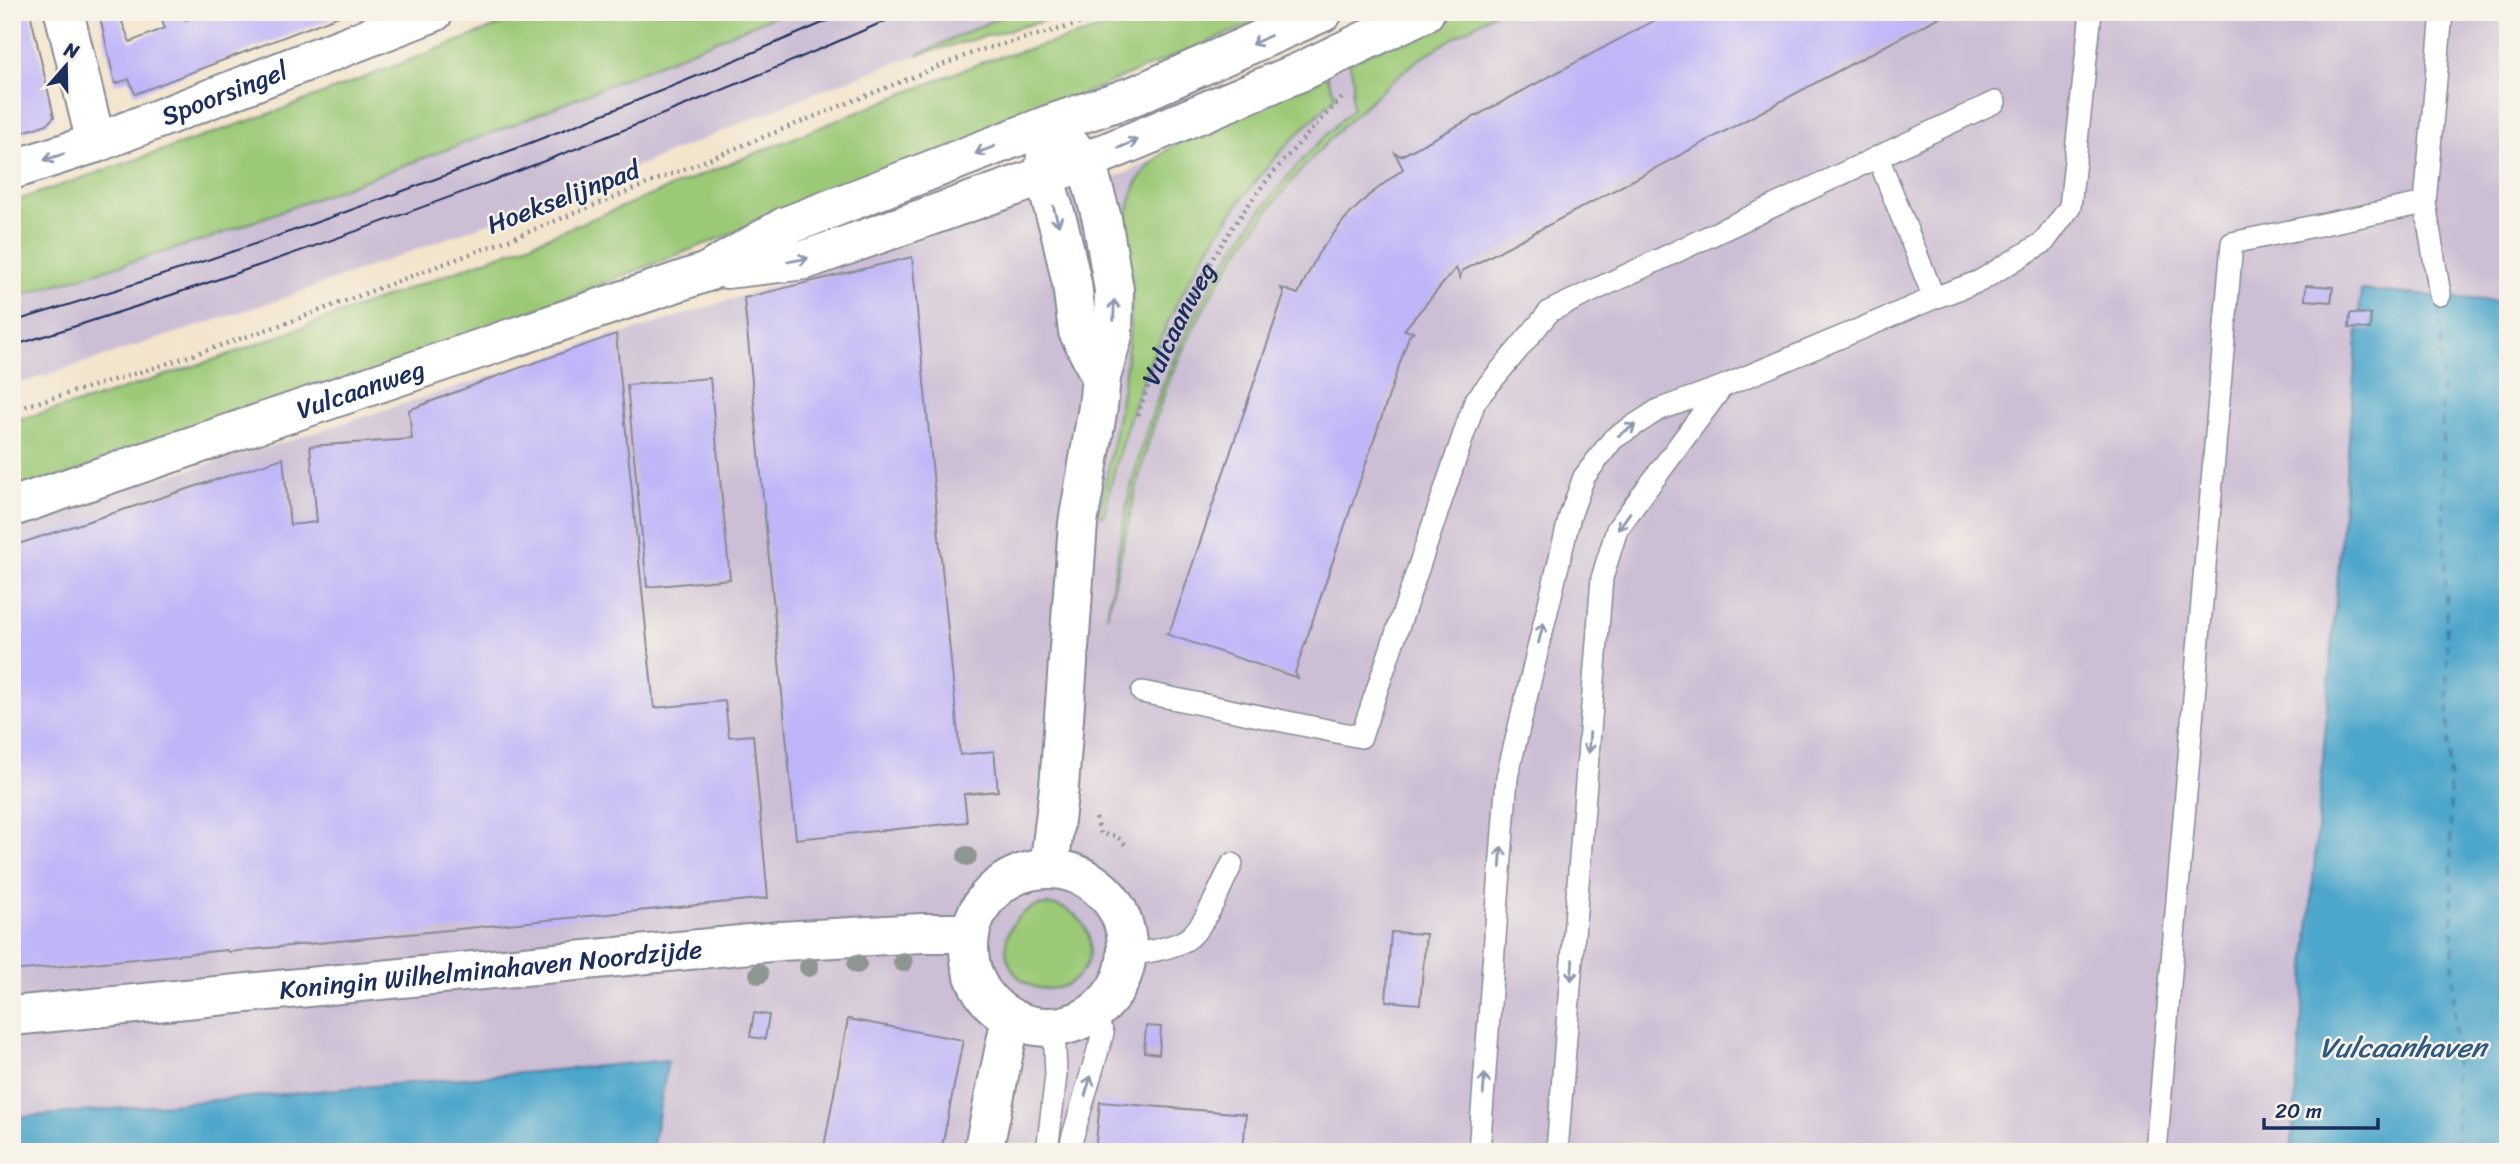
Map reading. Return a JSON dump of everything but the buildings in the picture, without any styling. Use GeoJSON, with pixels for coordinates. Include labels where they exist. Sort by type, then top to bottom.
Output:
{"type":"FeatureCollection","features":[{"type":"Feature","properties":{"kind":"street"},"geometry":{"type":"LineString","coordinates":[[64,12],[96,143]]}},
{"type":"Feature","properties":{"kind":"street","name":"Spoorsingel"},"geometry":{"type":"LineString","coordinates":[[12,170],[96,143],[434,12]]}},
{"type":"Feature","properties":{"kind":"street","name":"Vulcaanweg"},"geometry":{"type":"LineString","coordinates":[[12,506],[706,272],[786,226],[1048,125],[1136,95],[1323,12]]}},
{"type":"Feature","properties":{"kind":"street","name":"Vulcaanweg"},"geometry":{"type":"LineString","coordinates":[[706,272],[805,260],[1086,162],[1287,77],[1425,12]]}},
{"type":"Feature","properties":{"kind":"street"},"geometry":{"type":"LineString","coordinates":[[1048,125],[1086,162]]}},
{"type":"Feature","properties":{"kind":"street","name":"Vulcaanweg"},"geometry":{"type":"LineString","coordinates":[[1048,125],[1044,176],[1072,284],[1078,331],[1101,377]]}},
{"type":"Feature","properties":{"kind":"street","name":"Vulcaanweg"},"geometry":{"type":"LineString","coordinates":[[1049,869],[1059,787],[1078,523],[1101,377],[1113,335],[1114,290],[1102,219],[1086,162]]}},
{"type":"Feature","properties":{"kind":"street"},"geometry":{"type":"LineString","coordinates":[[1049,869],[1071,872],[1095,884],[1114,903],[1125,928],[1127,955],[1122,978],[1110,998],[1092,1014],[1074,1023],[1040,1028],[1011,1018],[991,1004],[977,984],[969,960],[969,933],[983,901],[996,887],[1012,877],[1049,869]]}},
{"type":"Feature","properties":{"kind":"street","name":"Koningin Wilhelminahaven Noordzijde"},"geometry":{"type":"LineString","coordinates":[[12,1016],[781,941],[969,933]]}},
{"type":"Feature","properties":{"kind":"street"},"geometry":{"type":"LineString","coordinates":[[983,1152],[1011,1018]]}},
{"type":"Feature","properties":{"kind":"lane"},"geometry":{"type":"LineString","coordinates":[[1479,1152],[1507,777],[1570,516],[1584,477],[1613,439],[1658,410],[1722,387],[1980,281],[2044,242],[2070,207],[2091,12]]}},
{"type":"Feature","properties":{"kind":"lane"},"geometry":{"type":"LineString","coordinates":[[2440,295],[2425,204],[2442,12]]}},
{"type":"Feature","properties":{"kind":"lane"},"geometry":{"type":"LineString","coordinates":[[1142,692],[1361,737],[1475,401],[1550,311],[1995,102]]}},
{"type":"Feature","properties":{"kind":"lane"},"geometry":{"type":"LineString","coordinates":[[1878,157],[1934,298]]}},
{"type":"Feature","properties":{"kind":"lane"},"geometry":{"type":"LineString","coordinates":[[2156,1152],[2232,243],[2425,204]]}},
{"type":"Feature","properties":{"kind":"lane"},"geometry":{"type":"LineString","coordinates":[[1558,1152],[1602,578],[1617,529],[1722,387]]}},
{"type":"Feature","properties":{"kind":"lane"},"geometry":{"type":"LineString","coordinates":[[1127,955],[1153,951],[1190,938],[1206,914],[1232,863]]}},
{"type":"Feature","properties":{"kind":"lane"},"geometry":{"type":"LineString","coordinates":[[1070,1152],[1103,1033],[1092,1014]]}},
{"type":"Feature","properties":{"kind":"lane"},"geometry":{"type":"LineString","coordinates":[[1047,1152],[1056,1075],[1054,1027]]}},
{"type":"Feature","properties":{"kind":"path","name":"Hoekselijnpad"},"geometry":{"type":"LineString","coordinates":[[12,410],[157,367],[292,321],[530,231],[976,51],[1124,12]]}},
{"type":"Feature","properties":{"kind":"path","name":"Vulcaanweg"},"geometry":{"type":"LineString","coordinates":[[1136,422],[1152,374],[1202,277],[1252,200],[1344,95],[1348,83],[1338,54]]}},
{"type":"Feature","properties":{"kind":"path"},"geometry":{"type":"LineString","coordinates":[[1108,835],[1116,836],[1126,845]]}},
{"type":"Feature","properties":{"kind":"shaded area"},"geometry":{"type":"Polygon","coordinates":[[[784,12],[1011,12],[917,55],[824,89],[594,184],[284,298],[12,386],[12,298],[207,239],[515,124],[784,12]]]}},
{"type":"Feature","properties":{"kind":"shaded area"},"geometry":{"type":"Polygon","coordinates":[[[1449,12],[2508,12],[2508,1152],[12,1152],[12,521],[285,442],[1124,174],[1449,12]]]}},
{"type":"Feature","properties":{"kind":"green space"},"geometry":{"type":"Polygon","coordinates":[[[533,12],[784,12],[515,124],[207,239],[12,298],[12,202],[286,108],[533,12]]]}},
{"type":"Feature","properties":{"kind":"green space"},"geometry":{"type":"Polygon","coordinates":[[[1011,12],[1076,12],[917,55],[1011,12]]]}},
{"type":"Feature","properties":{"kind":"green space"},"geometry":{"type":"Polygon","coordinates":[[[1163,12],[1281,12],[925,159],[359,378],[12,494],[12,421],[87,401],[222,357],[532,243],[985,61],[1163,12]]]}},
{"type":"Feature","properties":{"kind":"green space"},"geometry":{"type":"Polygon","coordinates":[[[1454,12],[1496,12],[1410,66],[1332,137],[1303,168],[1251,233],[1207,303],[1170,379],[1150,436],[1107,616],[1139,455],[1162,387],[1203,299],[1256,217],[1286,179],[1353,109],[1353,77],[1349,63],[1454,12]]]}},
{"type":"Feature","properties":{"kind":"green space"},"geometry":{"type":"Polygon","coordinates":[[[1325,73],[1336,96],[1284,148],[1245,195],[1190,279],[1147,371],[1129,419],[1104,516],[1099,515],[1128,350],[1132,289],[1127,225],[1131,197],[1137,184],[1145,171],[1161,155],[1181,140],[1229,114],[1325,73]]]}},
{"type":"Feature","properties":{"kind":"green space"},"geometry":{"type":"Polygon","coordinates":[[[1048,905],[1064,908],[1083,924],[1090,947],[1087,963],[1071,982],[1048,989],[1032,986],[1013,970],[1006,947],[1009,931],[1025,912],[1048,905]]]}},
{"type":"Feature","properties":{"kind":"water","name":"Vulcaanhaven"},"geometry":{"type":"Polygon","coordinates":[[[2361,290],[2508,302],[2508,1152],[2291,1152],[2361,290]]]}},
{"type":"Feature","properties":{"kind":"water"},"geometry":{"type":"Polygon","coordinates":[[[668,1060],[652,1152],[12,1152],[12,1118],[668,1060]]]}},
{"type":"Feature","properties":{"kind":"ferry route"},"geometry":{"type":"LineString","coordinates":[[2440,306],[2457,1152]]}},
{"type":"Feature","properties":{"kind":"tram line"},"geometry":{"type":"LineString","coordinates":[[12,322],[330,218],[539,140],[848,12]]}},
{"type":"Feature","properties":{"kind":"tram line"},"geometry":{"type":"LineString","coordinates":[[12,346],[239,272],[464,192],[686,105],[906,12]]}}]}
